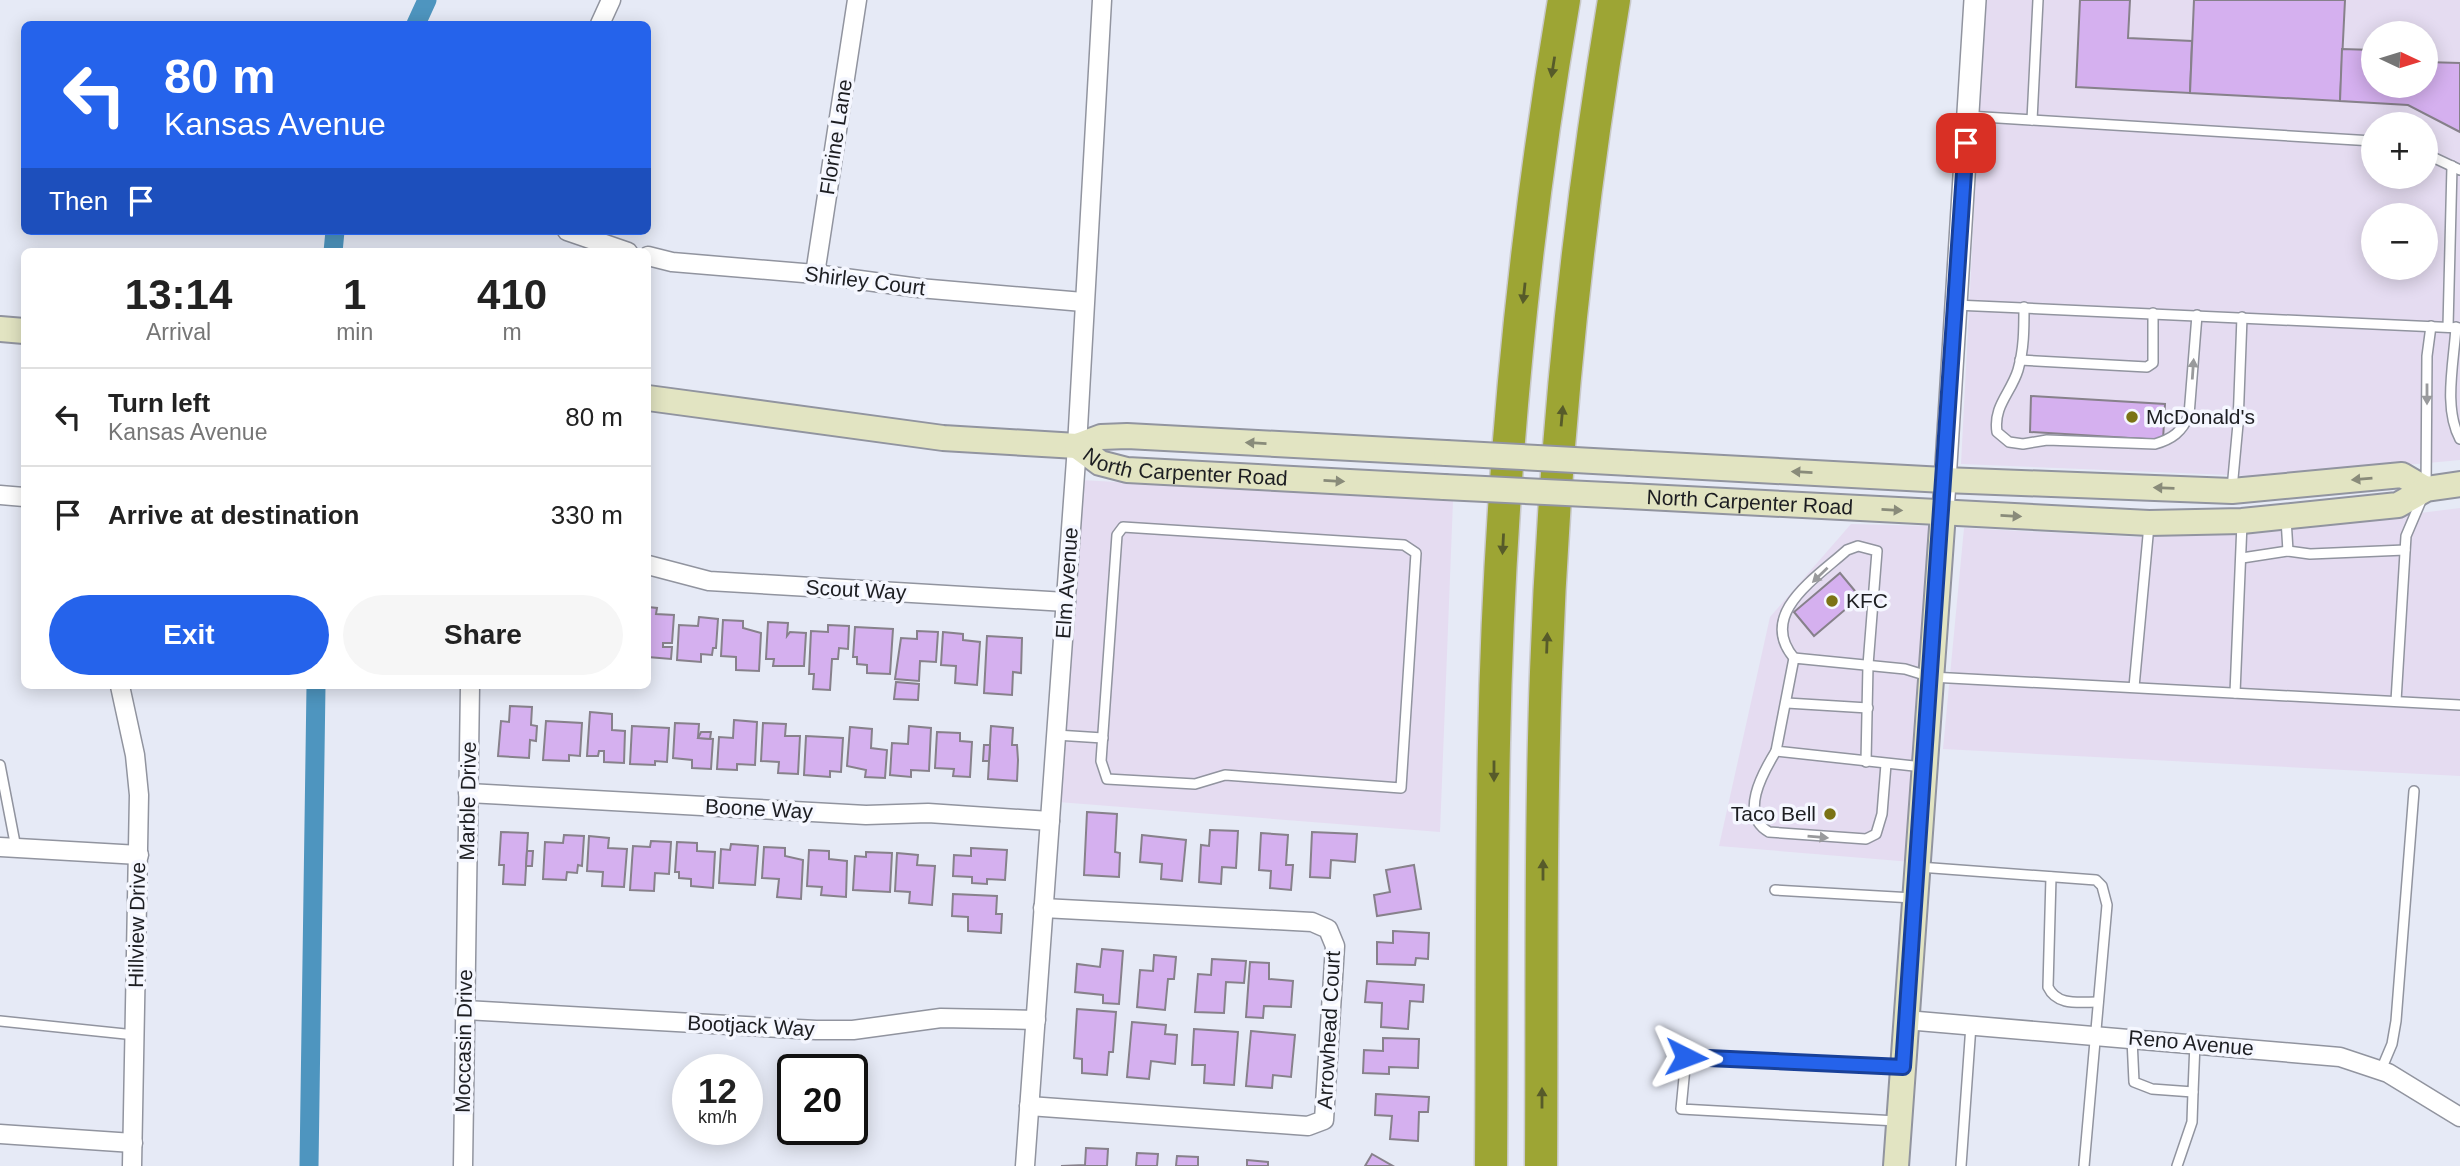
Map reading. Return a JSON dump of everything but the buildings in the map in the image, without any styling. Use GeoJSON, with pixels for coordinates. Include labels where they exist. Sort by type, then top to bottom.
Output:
{"type":"FeatureCollection","features":[{"type":"Feature","properties":{"kind":"highway"},"geometry":{"type":"LineString","coordinates":[[1491,1166],[1494,742],[1502,565],[1528,256],[1564,0]]}},
{"type":"Feature","properties":{"kind":"highway"},"geometry":{"type":"LineString","coordinates":[[1541,1166],[1545,734],[1554,522],[1578,249],[1614,0]]}},
{"type":"Feature","properties":{"kind":"main road"},"geometry":{"type":"LineString","coordinates":[[0,329],[21,331]]}},
{"type":"Feature","properties":{"kind":"main road","name":"North Carpenter Road"},"geometry":{"type":"LineString","coordinates":[[651,398],[929,437],[1077,446],[1101,437],[1127,436],[1944,480],[2232,491],[2402,475],[2426,489]]}},
{"type":"Feature","properties":{"kind":"main road","name":"North Carpenter Road"},"geometry":{"type":"LineString","coordinates":[[1077,446],[1100,463],[1127,470],[2149,523],[2242,521],[2398,505],[2426,489],[2460,484]]}},
{"type":"Feature","properties":{"kind":"main road"},"geometry":{"type":"LineString","coordinates":[[1896,1166],[1942,513]]}},
{"type":"Feature","properties":{"kind":"street"},"geometry":{"type":"LineString","coordinates":[[601,21],[611,0]]}},
{"type":"Feature","properties":{"kind":"street","name":"Florine Lane"},"geometry":{"type":"LineString","coordinates":[[815,274],[857,0]]}},
{"type":"Feature","properties":{"kind":"street","name":"Elm Avenue"},"geometry":{"type":"LineString","coordinates":[[1025,1166],[1077,446],[1102,0]]}},
{"type":"Feature","properties":{"kind":"street"},"geometry":{"type":"LineString","coordinates":[[1942,513],[1975,0]]}},
{"type":"Feature","properties":{"kind":"street"},"geometry":{"type":"LineString","coordinates":[[579,235],[616,248]]}},
{"type":"Feature","properties":{"kind":"street","name":"Shirley Court"},"geometry":{"type":"LineString","coordinates":[[651,258],[672,262],[815,274],[919,288],[1083,302]]}},
{"type":"Feature","properties":{"kind":"street"},"geometry":{"type":"LineString","coordinates":[[0,495],[21,497]]}},
{"type":"Feature","properties":{"kind":"street","name":"Scout Way"},"geometry":{"type":"LineString","coordinates":[[651,566],[709,581],[1066,603]]}},
{"type":"Feature","properties":{"kind":"street","name":"Hillview Drive"},"geometry":{"type":"LineString","coordinates":[[121,689],[135,755],[139,795],[132,1166]]}},
{"type":"Feature","properties":{"kind":"street","name":"Marble Drive"},"geometry":{"type":"LineString","coordinates":[[466,916],[470,689]]}},
{"type":"Feature","properties":{"kind":"street","name":"Boone Way"},"geometry":{"type":"LineString","coordinates":[[468,793],[855,815],[928,813],[1050,821]]}},
{"type":"Feature","properties":{"kind":"street"},"geometry":{"type":"LineString","coordinates":[[8,847],[139,855]]}},
{"type":"Feature","properties":{"kind":"street","name":"Arrowhead Court"},"geometry":{"type":"LineString","coordinates":[[1029,1106],[1308,1126],[1324,1121],[1335,946],[1328,929],[1312,922],[1043,908]]}},
{"type":"Feature","properties":{"kind":"street","name":"Moccasin Drive"},"geometry":{"type":"LineString","coordinates":[[463,1166],[466,916]]}},
{"type":"Feature","properties":{"kind":"street","name":"Bootjack Way"},"geometry":{"type":"LineString","coordinates":[[465,1010],[816,1030],[853,1030],[941,1018],[1036,1020]]}},
{"type":"Feature","properties":{"kind":"street","name":"Reno Avenue"},"geometry":{"type":"LineString","coordinates":[[1906,1020],[2132,1037],[2340,1057],[2381,1070],[2460,1117]]}},
{"type":"Feature","properties":{"kind":"street"},"geometry":{"type":"LineString","coordinates":[[0,1135],[133,1143]]}},
{"type":"Feature","properties":{"kind":"lane"},"geometry":{"type":"LineString","coordinates":[[2032,121],[2038,0]]}},
{"type":"Feature","properties":{"kind":"lane"},"geometry":{"type":"LineString","coordinates":[[1967,117],[2361,140]]}},
{"type":"Feature","properties":{"kind":"lane"},"geometry":{"type":"LineString","coordinates":[[2438,160],[2456,168],[2452,402],[2454,428],[2460,439]]}},
{"type":"Feature","properties":{"kind":"lane"},"geometry":{"type":"LineString","coordinates":[[1955,304],[2454,327]]}},
{"type":"Feature","properties":{"kind":"lane"},"geometry":{"type":"LineString","coordinates":[[2024,307],[2020,360],[1995,419],[1997,432],[2009,442],[2023,444],[2047,439],[2155,444],[2170,439],[2186,423],[2189,415],[2197,315]]}},
{"type":"Feature","properties":{"kind":"lane"},"geometry":{"type":"LineString","coordinates":[[2020,360],[2147,367],[2153,363],[2154,356],[2153,313]]}},
{"type":"Feature","properties":{"kind":"lane"},"geometry":{"type":"LineString","coordinates":[[2232,491],[2238,424],[2242,317]]}},
{"type":"Feature","properties":{"kind":"lane"},"geometry":{"type":"LineString","coordinates":[[2396,701],[2406,536],[2426,489],[2427,356],[2431,326]]}},
{"type":"Feature","properties":{"kind":"lane"},"geometry":{"type":"LineString","coordinates":[[2286,517],[2288,551]]}},
{"type":"Feature","properties":{"kind":"lane"},"geometry":{"type":"LineString","coordinates":[[2235,692],[2242,521]]}},
{"type":"Feature","properties":{"kind":"lane"},"geometry":{"type":"LineString","coordinates":[[2134,687],[2149,523]]}},
{"type":"Feature","properties":{"kind":"lane"},"geometry":{"type":"LineString","coordinates":[[1123,527],[1404,545],[1416,554],[1401,788],[1225,775],[1195,784],[1107,779],[1101,761],[1103,738],[1117,535],[1123,527]]}},
{"type":"Feature","properties":{"kind":"lane"},"geometry":{"type":"LineString","coordinates":[[1866,762],[1868,665],[1877,551],[1858,546],[1847,550],[1790,604],[1780,627],[1782,643],[1794,658],[1868,665],[1905,669],[1931,677],[2460,705]]}},
{"type":"Feature","properties":{"kind":"lane"},"geometry":{"type":"LineString","coordinates":[[2242,558],[2288,551],[2309,554],[2405,550]]}},
{"type":"Feature","properties":{"kind":"lane"},"geometry":{"type":"LineString","coordinates":[[1794,658],[1776,751],[1762,780],[1753,816],[1758,826],[1769,832],[1866,839],[1876,834],[1882,814],[1886,764]]}},
{"type":"Feature","properties":{"kind":"lane"},"geometry":{"type":"LineString","coordinates":[[1787,703],[1868,708]]}},
{"type":"Feature","properties":{"kind":"lane"},"geometry":{"type":"LineString","coordinates":[[1056,734],[1103,738]]}},
{"type":"Feature","properties":{"kind":"lane"},"geometry":{"type":"LineString","coordinates":[[1776,751],[1924,767]]}},
{"type":"Feature","properties":{"kind":"lane"},"geometry":{"type":"LineString","coordinates":[[0,765],[8,847]]}},
{"type":"Feature","properties":{"kind":"lane"},"geometry":{"type":"LineString","coordinates":[[2381,1070],[2392,1044],[2396,1021],[2414,791]]}},
{"type":"Feature","properties":{"kind":"lane"},"geometry":{"type":"LineString","coordinates":[[1917,867],[2096,880],[2102,886],[2107,905],[2084,1166]]}},
{"type":"Feature","properties":{"kind":"lane"},"geometry":{"type":"LineString","coordinates":[[2050,877],[2048,987],[2052,996],[2062,1001],[2098,1002]]}},
{"type":"Feature","properties":{"kind":"lane"},"geometry":{"type":"LineString","coordinates":[[1775,890],[1915,898]]}},
{"type":"Feature","properties":{"kind":"lane"},"geometry":{"type":"LineString","coordinates":[[0,1021],[135,1035]]}},
{"type":"Feature","properties":{"kind":"lane"},"geometry":{"type":"LineString","coordinates":[[1961,1166],[1971,1025]]}},
{"type":"Feature","properties":{"kind":"lane"},"geometry":{"type":"LineString","coordinates":[[2132,1037],[2134,1082],[2152,1089],[2193,1092]]}},
{"type":"Feature","properties":{"kind":"lane"},"geometry":{"type":"LineString","coordinates":[[2177,1166],[2192,1122],[2195,1043]]}},
{"type":"Feature","properties":{"kind":"lane"},"geometry":{"type":"LineString","coordinates":[[1899,1122],[1681,1109],[1686,1057],[1903,1067]]}},
{"type":"Feature","properties":{"kind":"shaded area"},"geometry":{"type":"Polygon","coordinates":[[[1985,0],[2460,0],[2460,460],[2277,477],[1961,464],[1985,0]]]}},
{"type":"Feature","properties":{"kind":"shaded area"},"geometry":{"type":"Polygon","coordinates":[[[1081,480],[1453,501],[1440,832],[1058,802],[1081,480]]]}},
{"type":"Feature","properties":{"kind":"shaded area"},"geometry":{"type":"Polygon","coordinates":[[[2460,508],[2460,776],[1943,749],[1964,528],[2136,537],[2251,534],[2460,508]]]}},
{"type":"Feature","properties":{"kind":"shaded area"},"geometry":{"type":"Polygon","coordinates":[[[1851,524],[1933,526],[1912,862],[1719,846],[1770,617],[1851,524]]]}},
{"type":"Feature","properties":{"kind":"waterway"},"geometry":{"type":"LineString","coordinates":[[417,21],[427,0]]}},
{"type":"Feature","properties":{"kind":"waterway"},"geometry":{"type":"LineString","coordinates":[[333,248],[335,235]]}},
{"type":"Feature","properties":{"kind":"waterway"},"geometry":{"type":"LineString","coordinates":[[309,1166],[316,689]]}},
{"type":"Feature","properties":{"kind":"place","name":"McDonald's"},"geometry":{"type":"Point","coordinates":[2132,417]}},
{"type":"Feature","properties":{"kind":"place","name":"KFC"},"geometry":{"type":"Point","coordinates":[1832,601]}},
{"type":"Feature","properties":{"kind":"place","name":"Taco Bell"},"geometry":{"type":"Point","coordinates":[1830,814]}},
{"type":"Feature","properties":{"kind":"route"},"geometry":{"type":"LineString","coordinates":[[1686,1057],[1903,1067],[1966,143]]}}]}
